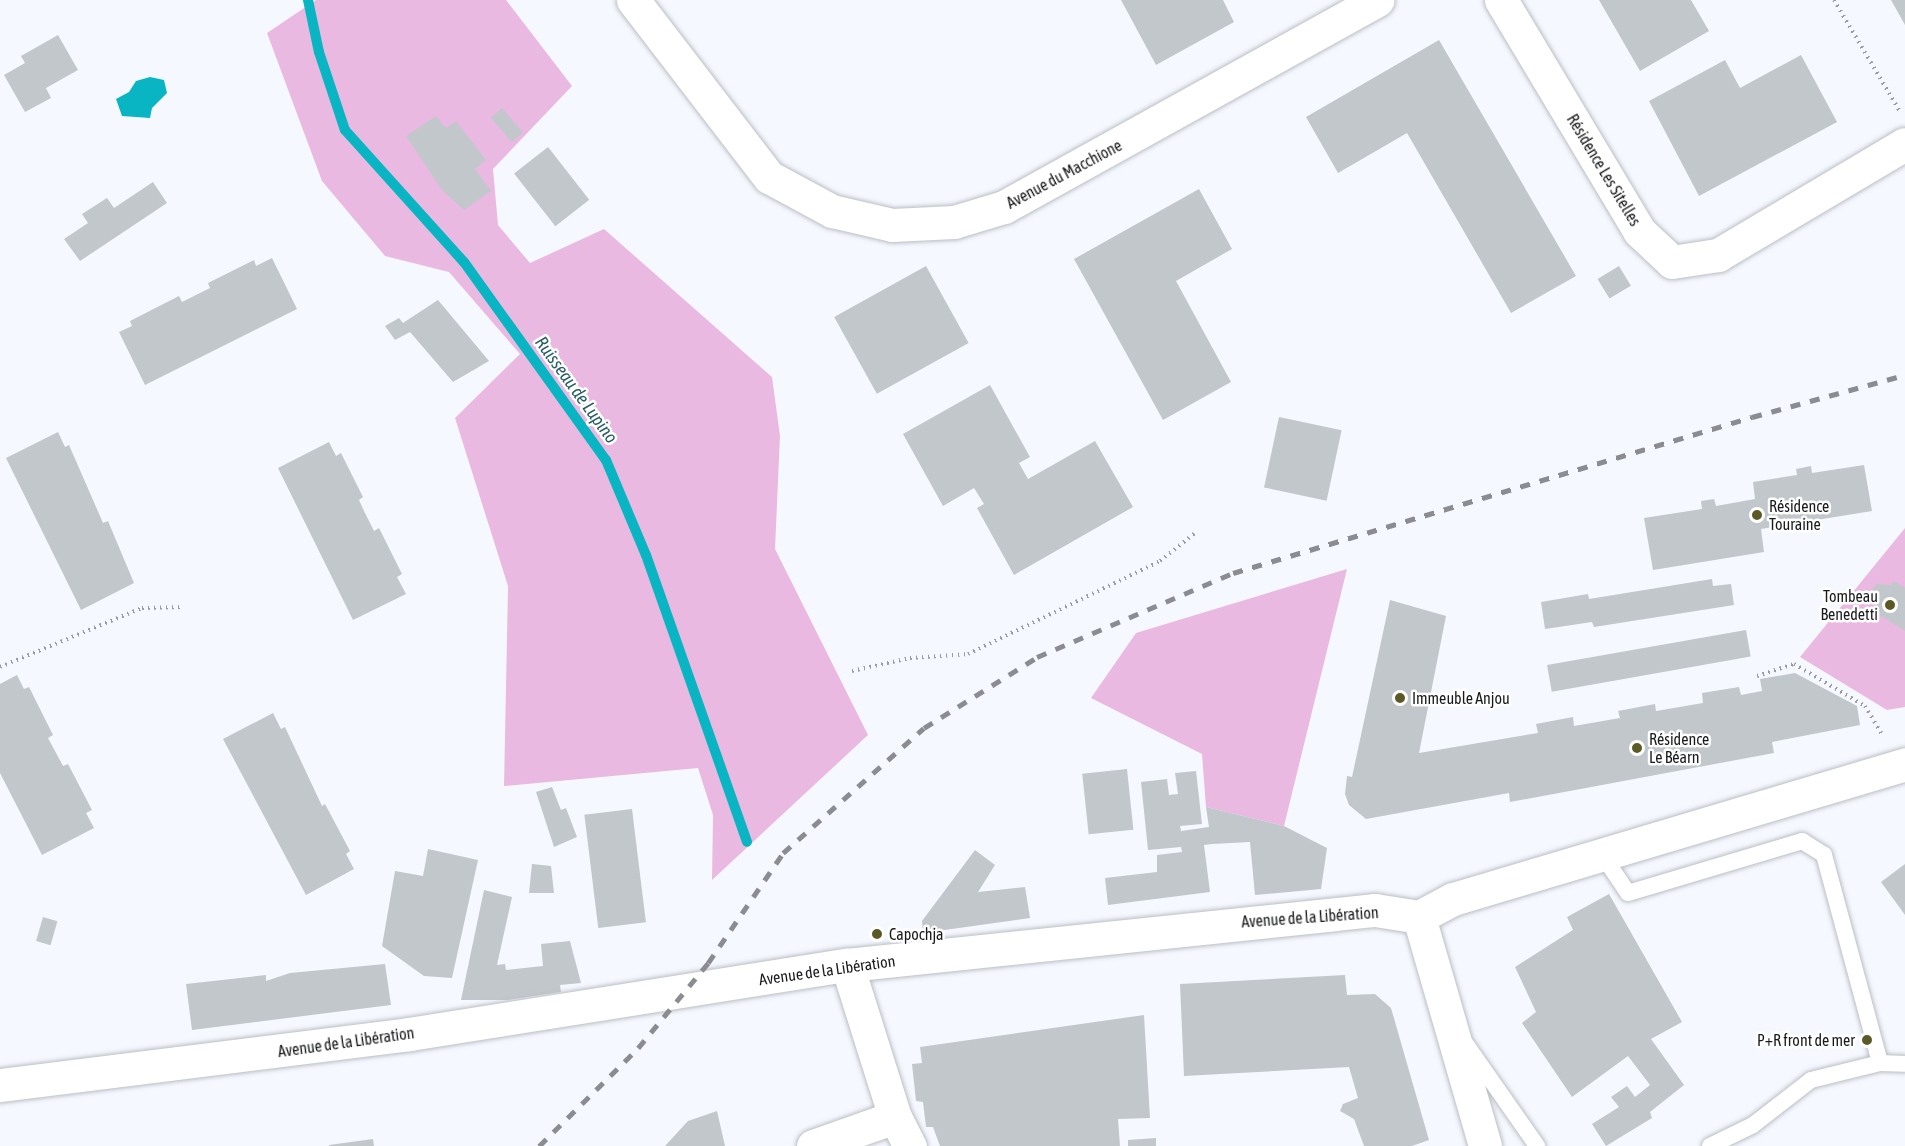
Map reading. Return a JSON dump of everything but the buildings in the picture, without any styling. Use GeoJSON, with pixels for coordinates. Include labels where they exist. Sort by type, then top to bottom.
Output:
{"type":"FeatureCollection","features":[{"type":"Feature","properties":{"kind":"main road","name":"Avenue du Macchione"},"geometry":{"type":"LineString","coordinates":[[633,0],[769,177],[832,211],[892,225],[954,222],[1004,207],[1378,0]]}},
{"type":"Feature","properties":{"kind":"main road","name":"Résidence Les Sitelles"},"geometry":{"type":"LineString","coordinates":[[1501,0],[1640,231],[1672,262],[1718,255],[1905,144]]}},
{"type":"Feature","properties":{"kind":"main road"},"geometry":{"type":"LineString","coordinates":[[1485,1146],[1419,917],[1453,898],[1903,764]]}},
{"type":"Feature","properties":{"kind":"main road","name":"Avenue de la Libération"},"geometry":{"type":"LineString","coordinates":[[0,1086],[409,1034],[847,965],[1375,910],[1419,917]]}},
{"type":"Feature","properties":{"kind":"main road"},"geometry":{"type":"LineString","coordinates":[[847,965],[895,1117],[909,1146]]}},
{"type":"Feature","properties":{"kind":"main road"},"geometry":{"type":"LineString","coordinates":[[813,1146],[895,1117]]}},
{"type":"Feature","properties":{"kind":"lane"},"geometry":{"type":"LineString","coordinates":[[1601,854],[1628,893],[1802,841],[1824,855],[1880,1063]]}},
{"type":"Feature","properties":{"kind":"lane"},"geometry":{"type":"LineString","coordinates":[[1446,1016],[1537,1146]]}},
{"type":"Feature","properties":{"kind":"lane"},"geometry":{"type":"LineString","coordinates":[[1710,1146],[1753,1125],[1811,1080],[1880,1063],[1905,1064]]}},
{"type":"Feature","properties":{"kind":"path"},"geometry":{"type":"LineString","coordinates":[[1834,0],[1905,121]]}},
{"type":"Feature","properties":{"kind":"path"},"geometry":{"type":"LineString","coordinates":[[852,671],[910,658],[968,654],[1160,561],[1195,533]]}},
{"type":"Feature","properties":{"kind":"path"},"geometry":{"type":"LineString","coordinates":[[0,668],[142,608],[182,606]]}},
{"type":"Feature","properties":{"kind":"path"},"geometry":{"type":"LineString","coordinates":[[1757,676],[1794,663],[1865,706],[1903,764]]}},
{"type":"Feature","properties":{"kind":"shaded area"},"geometry":{"type":"Polygon","coordinates":[[[316,0],[506,0],[572,86],[493,169],[498,225],[530,263],[604,229],[772,377],[780,436],[775,549],[868,735],[712,880],[713,815],[698,768],[504,786],[508,586],[455,418],[520,354],[449,272],[385,256],[322,181],[267,33],[316,0]]]}},
{"type":"Feature","properties":{"kind":"shaded area"},"geometry":{"type":"Polygon","coordinates":[[[1905,528],[1905,707],[1887,710],[1800,657],[1905,528]]]}},
{"type":"Feature","properties":{"kind":"shaded area"},"geometry":{"type":"Polygon","coordinates":[[[1347,569],[1284,826],[1206,807],[1202,754],[1091,698],[1136,633],[1347,569]]]}},
{"type":"Feature","properties":{"kind":"water"},"geometry":{"type":"Polygon","coordinates":[[[150,77],[164,80],[167,93],[152,108],[150,118],[122,116],[116,99],[129,92],[136,81],[150,77]]]}},
{"type":"Feature","properties":{"kind":"waterway","name":"Ruisseau de Lupino"},"geometry":{"type":"LineString","coordinates":[[308,0],[319,52],[345,130],[464,262],[606,460],[646,555],[747,842]]}},
{"type":"Feature","properties":{"kind":"railway"},"geometry":{"type":"LineString","coordinates":[[539,1146],[638,1048],[708,963],[783,853],[924,728],[1037,657],[1233,573],[1752,417],[1905,375]]}},
{"type":"Feature","properties":{"kind":"place","name":"Résidence Touraine"},"geometry":{"type":"Point","coordinates":[1757,515]}},
{"type":"Feature","properties":{"kind":"place","name":"Tombeau Benedetti"},"geometry":{"type":"Point","coordinates":[1890,605]}},
{"type":"Feature","properties":{"kind":"place","name":"Immeuble Anjou"},"geometry":{"type":"Point","coordinates":[1400,698]}},
{"type":"Feature","properties":{"kind":"place","name":"Résidence Le Béarn"},"geometry":{"type":"Point","coordinates":[1637,748]}},
{"type":"Feature","properties":{"kind":"place","name":"Capochja"},"geometry":{"type":"Point","coordinates":[877,934]}},
{"type":"Feature","properties":{"kind":"place","name":"P+R front de mer"},"geometry":{"type":"Point","coordinates":[1867,1040]}}]}
